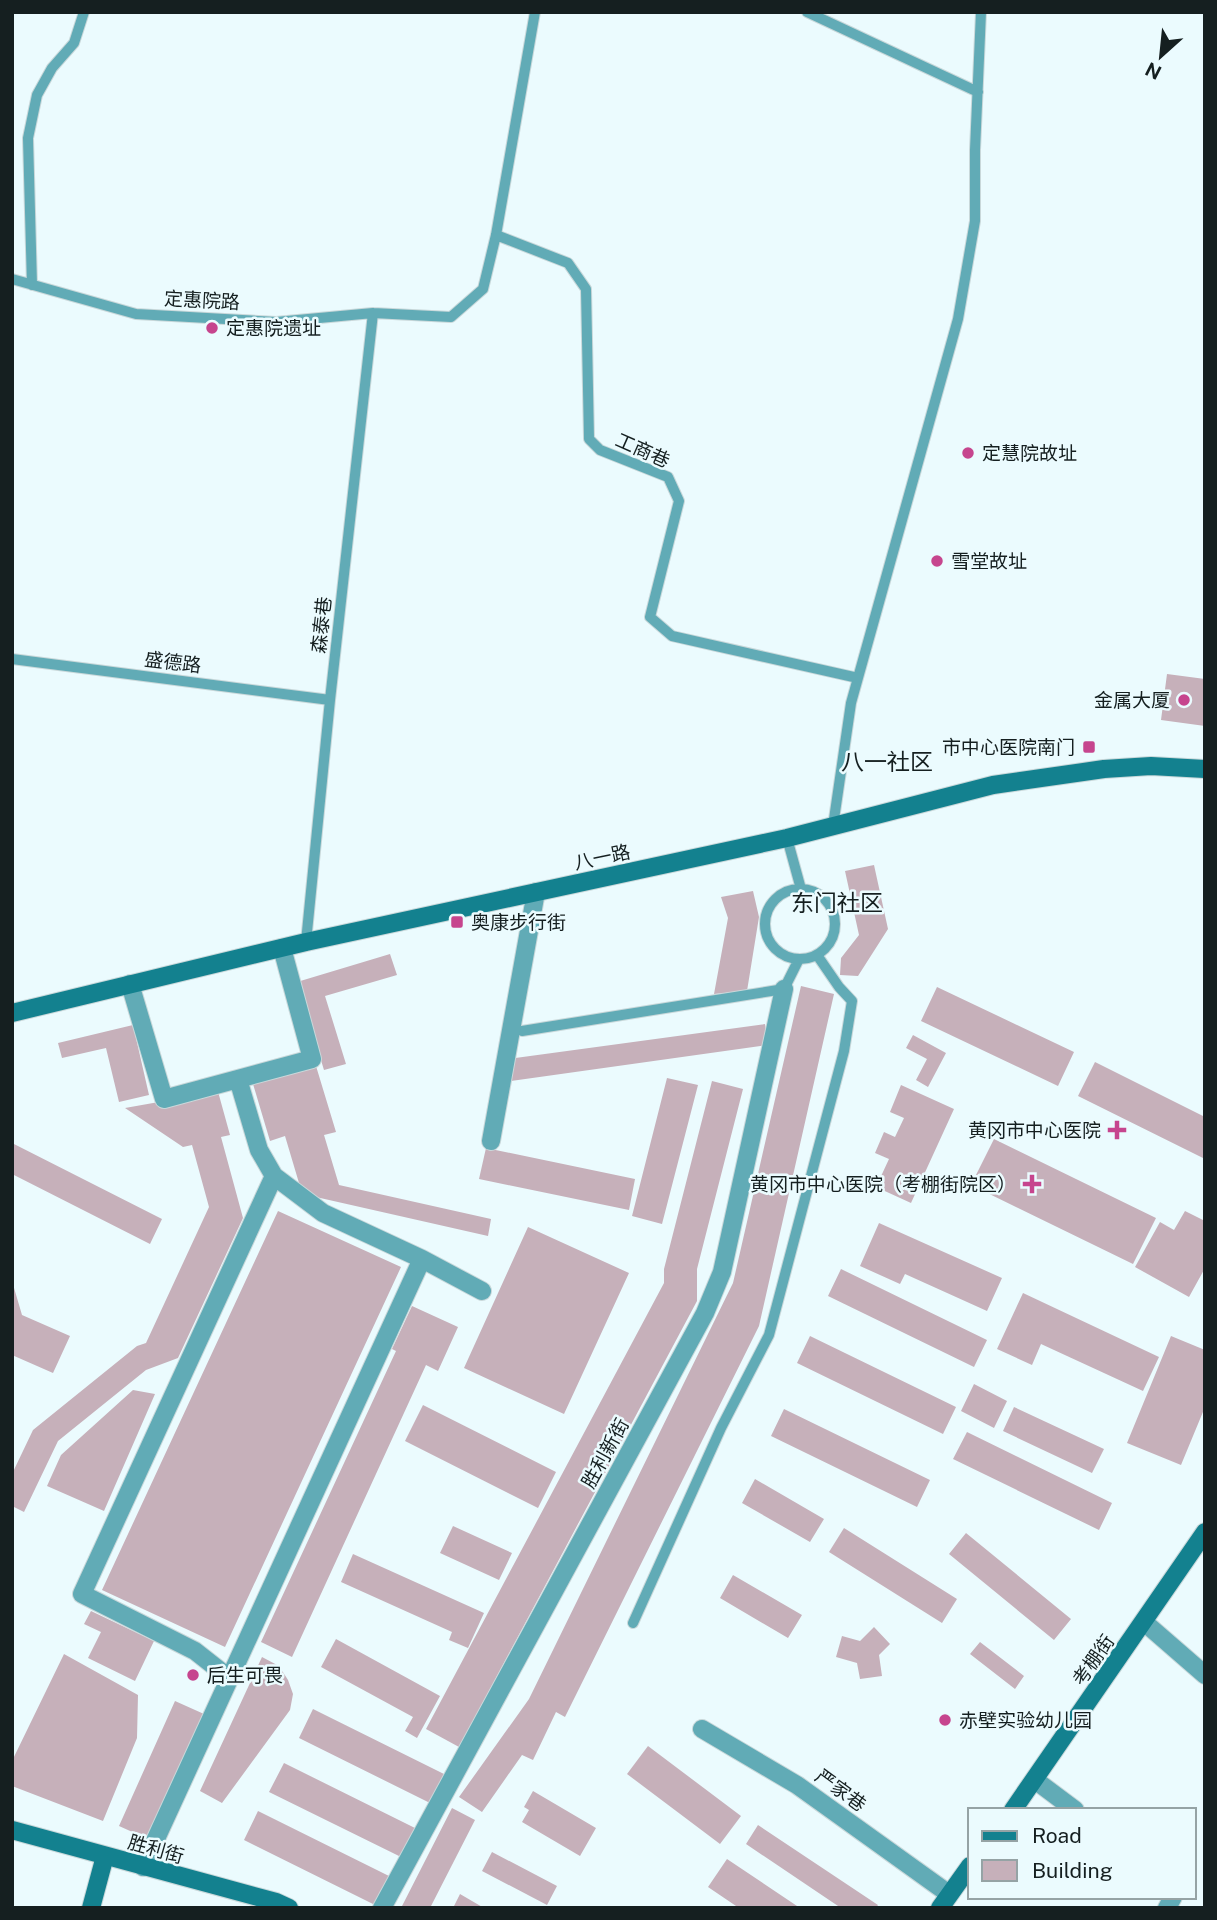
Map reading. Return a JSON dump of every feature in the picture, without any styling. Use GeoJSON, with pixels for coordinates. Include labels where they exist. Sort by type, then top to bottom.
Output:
{"type":"FeatureCollection","features":[{"type":"Feature","properties":{"kind":"main road","name":"八一路"},"geometry":{"type":"LineString","coordinates":[[12,1013],[306,942],[787,838],[993,785],[1104,769],[1151,766],[1205,769]]}},
{"type":"Feature","properties":{"kind":"main road","name":"考棚街"},"geometry":{"type":"LineString","coordinates":[[1014,1808],[1205,1532]]}},
{"type":"Feature","properties":{"kind":"main road","name":"胜利街"},"geometry":{"type":"LineString","coordinates":[[12,1829],[276,1902],[289,1908]]}},
{"type":"Feature","properties":{"kind":"main road"},"geometry":{"type":"LineString","coordinates":[[91,1908],[105,1856]]}},
{"type":"Feature","properties":{"kind":"main road"},"geometry":{"type":"LineString","coordinates":[[944,1901],[968,1869]]}},
{"type":"Feature","properties":{"kind":"street"},"geometry":{"type":"LineString","coordinates":[[491,1141],[536,892]]}},
{"type":"Feature","properties":{"kind":"street"},"geometry":{"type":"LineString","coordinates":[[130,984],[164,1099],[312,1059],[282,948]]}},
{"type":"Feature","properties":{"kind":"street","name":"胜利新街"},"geometry":{"type":"LineString","coordinates":[[382,1908],[705,1313],[722,1272],[784,989]]}},
{"type":"Feature","properties":{"kind":"street"},"geometry":{"type":"LineString","coordinates":[[238,1079],[258,1150],[274,1176],[323,1213],[422,1259],[482,1291]]}},
{"type":"Feature","properties":{"kind":"street"},"geometry":{"type":"LineString","coordinates":[[228,1677],[195,1651],[82,1594],[274,1176]]}},
{"type":"Feature","properties":{"kind":"street"},"geometry":{"type":"LineString","coordinates":[[143,1867],[422,1259]]}},
{"type":"Feature","properties":{"kind":"street"},"geometry":{"type":"LineString","coordinates":[[1144,1622],[1205,1675]]}},
{"type":"Feature","properties":{"kind":"street","name":"严家巷"},"geometry":{"type":"LineString","coordinates":[[702,1729],[797,1784],[944,1901]]}},
{"type":"Feature","properties":{"kind":"street"},"geometry":{"type":"LineString","coordinates":[[1035,1780],[1072,1808]]}},
{"type":"Feature","properties":{"kind":"lane"},"geometry":{"type":"LineString","coordinates":[[32,285],[28,138],[37,95],[52,68],[74,43],[84,12]]}},
{"type":"Feature","properties":{"kind":"lane","name":"定惠院路"},"geometry":{"type":"LineString","coordinates":[[12,279],[136,314],[276,322],[373,313],[451,317],[484,289],[535,12]]}},
{"type":"Feature","properties":{"kind":"lane"},"geometry":{"type":"LineString","coordinates":[[807,12],[978,92]]}},
{"type":"Feature","properties":{"kind":"lane"},"geometry":{"type":"LineString","coordinates":[[833,826],[851,703],[958,319],[975,221],[981,12]]}},
{"type":"Feature","properties":{"kind":"lane","name":"工商巷"},"geometry":{"type":"LineString","coordinates":[[496,235],[568,263],[574,271],[586,289],[589,439],[600,450],[668,477],[679,501],[650,617],[672,636],[858,678]]}},
{"type":"Feature","properties":{"kind":"lane","name":"森泰巷"},"geometry":{"type":"LineString","coordinates":[[306,942],[373,313]]}},
{"type":"Feature","properties":{"kind":"lane","name":"盛德路"},"geometry":{"type":"LineString","coordinates":[[12,659],[330,700]]}},
{"type":"Feature","properties":{"kind":"lane"},"geometry":{"type":"LineString","coordinates":[[787,838],[801,889]]}},
{"type":"Feature","properties":{"kind":"lane"},"geometry":{"type":"LineString","coordinates":[[801,889],[810,891],[825,900],[834,916],[834,934],[830,943],[817,955],[799,959],[782,954],[769,941],[766,915],[776,899],[783,894],[801,889]]}},
{"type":"Feature","properties":{"kind":"lane"},"geometry":{"type":"LineString","coordinates":[[633,1623],[677,1537],[721,1428],[769,1335],[844,1051],[852,1001],[817,955]]}},
{"type":"Feature","properties":{"kind":"lane"},"geometry":{"type":"LineString","coordinates":[[522,1031],[784,989],[799,959]]}},
{"type":"Feature","properties":{"kind":"building","name":"金属大厦"},"geometry":{"type":"Polygon","coordinates":[[[1167,674],[1205,679],[1205,726],[1161,720],[1167,674]]]}},
{"type":"Feature","properties":{"kind":"building"},"geometry":{"type":"Polygon","coordinates":[[[874,865],[888,929],[858,976],[840,975],[841,958],[859,935],[845,871],[874,865]]]}},
{"type":"Feature","properties":{"kind":"building"},"geometry":{"type":"Polygon","coordinates":[[[753,891],[759,917],[747,991],[714,994],[728,918],[721,897],[753,891]]]}},
{"type":"Feature","properties":{"kind":"building"},"geometry":{"type":"Polygon","coordinates":[[[390,954],[397,975],[325,996],[346,1064],[324,1070],[297,982],[390,954]]]}},
{"type":"Feature","properties":{"kind":"building"},"geometry":{"type":"Polygon","coordinates":[[[801,986],[834,994],[759,1326],[565,1717],[556,1712],[533,1760],[522,1755],[482,1812],[459,1797],[529,1699],[733,1283],[801,986]]]}},
{"type":"Feature","properties":{"kind":"building"},"geometry":{"type":"Polygon","coordinates":[[[937,987],[1074,1052],[1058,1086],[921,1021],[937,987]]]}},
{"type":"Feature","properties":{"kind":"building"},"geometry":{"type":"Polygon","coordinates":[[[765,1024],[768,1045],[511,1081],[508,1059],[765,1024]]]}},
{"type":"Feature","properties":{"kind":"building"},"geometry":{"type":"Polygon","coordinates":[[[133,1025],[149,1095],[119,1102],[106,1048],[62,1058],[58,1043],[133,1025]]]}},
{"type":"Feature","properties":{"kind":"building"},"geometry":{"type":"Polygon","coordinates":[[[913,1035],[946,1053],[928,1087],[916,1080],[927,1059],[906,1048],[913,1035]]]}},
{"type":"Feature","properties":{"kind":"building"},"geometry":{"type":"Polygon","coordinates":[[[1095,1062],[1205,1117],[1205,1159],[1078,1096],[1095,1062]]]}},
{"type":"Feature","properties":{"kind":"building"},"geometry":{"type":"Polygon","coordinates":[[[316,1066],[336,1132],[324,1135],[339,1185],[491,1219],[488,1236],[307,1195],[299,1183],[285,1136],[270,1141],[253,1084],[316,1066]]]}},
{"type":"Feature","properties":{"kind":"building"},"geometry":{"type":"Polygon","coordinates":[[[667,1078],[698,1085],[662,1224],[632,1216],[667,1078]]]}},
{"type":"Feature","properties":{"kind":"building"},"geometry":{"type":"Polygon","coordinates":[[[712,1081],[743,1089],[697,1269],[697,1301],[459,1747],[426,1729],[664,1283],[664,1269],[712,1081]]]}},
{"type":"Feature","properties":{"kind":"building"},"geometry":{"type":"Polygon","coordinates":[[[901,1085],[954,1109],[911,1203],[876,1187],[889,1159],[875,1153],[884,1132],[895,1137],[904,1118],[890,1112],[901,1085]]]}},
{"type":"Feature","properties":{"kind":"building"},"geometry":{"type":"Polygon","coordinates":[[[217,1088],[230,1135],[221,1137],[243,1218],[178,1358],[146,1370],[58,1441],[24,1512],[12,1506],[12,1474],[33,1430],[137,1346],[146,1343],[209,1207],[192,1145],[183,1147],[125,1108],[217,1088]]]}},
{"type":"Feature","properties":{"kind":"building"},"geometry":{"type":"Polygon","coordinates":[[[994,1139],[1156,1218],[1133,1264],[971,1185],[994,1139]]]}},
{"type":"Feature","properties":{"kind":"building"},"geometry":{"type":"Polygon","coordinates":[[[12,1143],[162,1219],[150,1244],[12,1174],[12,1143]]]}},
{"type":"Feature","properties":{"kind":"building"},"geometry":{"type":"Polygon","coordinates":[[[486,1148],[635,1179],[629,1210],[479,1179],[486,1148]]]}},
{"type":"Feature","properties":{"kind":"building"},"geometry":{"type":"Polygon","coordinates":[[[278,1211],[401,1267],[225,1647],[102,1590],[278,1211]]]}},
{"type":"Feature","properties":{"kind":"building"},"geometry":{"type":"Polygon","coordinates":[[[1185,1211],[1205,1221],[1205,1268],[1189,1297],[1135,1267],[1160,1222],[1174,1230],[1185,1211]]]}},
{"type":"Feature","properties":{"kind":"building"},"geometry":{"type":"Polygon","coordinates":[[[879,1223],[1002,1278],[987,1311],[905,1274],[900,1284],[860,1266],[879,1223]]]}},
{"type":"Feature","properties":{"kind":"building"},"geometry":{"type":"Polygon","coordinates":[[[528,1227],[629,1273],[564,1414],[464,1368],[528,1227]]]}},
{"type":"Feature","properties":{"kind":"building"},"geometry":{"type":"Polygon","coordinates":[[[841,1269],[987,1340],[974,1367],[828,1296],[841,1269]]]}},
{"type":"Feature","properties":{"kind":"building"},"geometry":{"type":"Polygon","coordinates":[[[12,1281],[22,1315],[70,1336],[53,1373],[12,1355],[12,1281]]]}},
{"type":"Feature","properties":{"kind":"building"},"geometry":{"type":"Polygon","coordinates":[[[1023,1293],[1159,1357],[1143,1391],[1041,1344],[1032,1365],[997,1349],[1023,1293]]]}},
{"type":"Feature","properties":{"kind":"building"},"geometry":{"type":"Polygon","coordinates":[[[412,1306],[458,1327],[438,1371],[426,1365],[292,1657],[261,1642],[396,1351],[392,1349],[412,1306]]]}},
{"type":"Feature","properties":{"kind":"building"},"geometry":{"type":"Polygon","coordinates":[[[810,1336],[956,1407],[943,1434],[797,1363],[810,1336]]]}},
{"type":"Feature","properties":{"kind":"building"},"geometry":{"type":"Polygon","coordinates":[[[1171,1336],[1205,1350],[1205,1407],[1181,1465],[1127,1443],[1171,1336]]]}},
{"type":"Feature","properties":{"kind":"building"},"geometry":{"type":"Polygon","coordinates":[[[974,1384],[1007,1401],[994,1428],[961,1411],[974,1384]]]}},
{"type":"Feature","properties":{"kind":"building"},"geometry":{"type":"Polygon","coordinates":[[[133,1390],[155,1394],[104,1511],[47,1486],[61,1455],[133,1390]]]}},
{"type":"Feature","properties":{"kind":"building"},"geometry":{"type":"Polygon","coordinates":[[[423,1405],[556,1472],[538,1508],[405,1441],[423,1405]]]}},
{"type":"Feature","properties":{"kind":"building"},"geometry":{"type":"Polygon","coordinates":[[[1014,1407],[1104,1449],[1092,1473],[1003,1431],[1014,1407]]]}},
{"type":"Feature","properties":{"kind":"building"},"geometry":{"type":"Polygon","coordinates":[[[784,1409],[930,1480],[917,1507],[771,1436],[784,1409]]]}},
{"type":"Feature","properties":{"kind":"building"},"geometry":{"type":"Polygon","coordinates":[[[967,1432],[1112,1503],[1099,1530],[953,1459],[967,1432]]]}},
{"type":"Feature","properties":{"kind":"building"},"geometry":{"type":"Polygon","coordinates":[[[755,1479],[824,1519],[810,1542],[742,1503],[755,1479]]]}},
{"type":"Feature","properties":{"kind":"building"},"geometry":{"type":"Polygon","coordinates":[[[453,1526],[512,1553],[499,1580],[440,1553],[453,1526]]]}},
{"type":"Feature","properties":{"kind":"building"},"geometry":{"type":"Polygon","coordinates":[[[844,1528],[957,1599],[942,1623],[829,1552],[844,1528]]]}},
{"type":"Feature","properties":{"kind":"building"},"geometry":{"type":"Polygon","coordinates":[[[966,1533],[1071,1619],[1054,1640],[949,1554],[966,1533]]]}},
{"type":"Feature","properties":{"kind":"building"},"geometry":{"type":"Polygon","coordinates":[[[353,1554],[484,1613],[468,1648],[449,1640],[452,1632],[341,1582],[353,1554]]]}},
{"type":"Feature","properties":{"kind":"building"},"geometry":{"type":"Polygon","coordinates":[[[733,1575],[802,1615],[788,1638],[720,1598],[733,1575]]]}},
{"type":"Feature","properties":{"kind":"building"},"geometry":{"type":"Polygon","coordinates":[[[91,1611],[154,1641],[135,1681],[88,1658],[101,1632],[84,1624],[91,1611]]]}},
{"type":"Feature","properties":{"kind":"building"},"geometry":{"type":"Polygon","coordinates":[[[874,1627],[890,1644],[879,1655],[882,1676],[860,1679],[857,1663],[836,1657],[842,1636],[860,1641],[874,1627]]]}},
{"type":"Feature","properties":{"kind":"building"},"geometry":{"type":"Polygon","coordinates":[[[336,1639],[440,1696],[417,1738],[405,1731],[413,1717],[321,1667],[336,1639]]]}},
{"type":"Feature","properties":{"kind":"building"},"geometry":{"type":"Polygon","coordinates":[[[980,1642],[1024,1676],[1015,1689],[970,1654],[980,1642]]]}},
{"type":"Feature","properties":{"kind":"building"},"geometry":{"type":"Polygon","coordinates":[[[64,1654],[138,1695],[137,1738],[103,1821],[12,1786],[12,1761],[64,1654]]]}},
{"type":"Feature","properties":{"kind":"building"},"geometry":{"type":"Polygon","coordinates":[[[262,1657],[279,1666],[288,1680],[293,1694],[290,1710],[222,1803],[200,1791],[262,1657]]]}},
{"type":"Feature","properties":{"kind":"building"},"geometry":{"type":"Polygon","coordinates":[[[175,1701],[204,1714],[148,1839],[119,1826],[175,1701]]]}},
{"type":"Feature","properties":{"kind":"building"},"geometry":{"type":"Polygon","coordinates":[[[313,1709],[444,1774],[430,1803],[299,1738],[313,1709]]]}},
{"type":"Feature","properties":{"kind":"building"},"geometry":{"type":"Polygon","coordinates":[[[648,1746],[741,1816],[720,1844],[627,1774],[648,1746]]]}},
{"type":"Feature","properties":{"kind":"building"},"geometry":{"type":"Polygon","coordinates":[[[284,1763],[415,1828],[401,1857],[269,1792],[284,1763]]]}},
{"type":"Feature","properties":{"kind":"building"},"geometry":{"type":"Polygon","coordinates":[[[533,1791],[596,1828],[580,1856],[522,1822],[529,1810],[524,1807],[533,1791]]]}},
{"type":"Feature","properties":{"kind":"building"},"geometry":{"type":"Polygon","coordinates":[[[452,1808],[475,1820],[430,1908],[401,1908],[452,1808]]]}},
{"type":"Feature","properties":{"kind":"building"},"geometry":{"type":"Polygon","coordinates":[[[258,1811],[389,1876],[375,1905],[244,1840],[258,1811]]]}},
{"type":"Feature","properties":{"kind":"building"},"geometry":{"type":"Polygon","coordinates":[[[758,1825],[878,1905],[876,1908],[841,1908],[746,1844],[758,1825]]]}},
{"type":"Feature","properties":{"kind":"building"},"geometry":{"type":"Polygon","coordinates":[[[492,1852],[557,1886],[547,1905],[482,1871],[492,1852]]]}},
{"type":"Feature","properties":{"kind":"building"},"geometry":{"type":"Polygon","coordinates":[[[727,1859],[800,1908],[739,1908],[708,1887],[727,1859]]]}},
{"type":"Feature","properties":{"kind":"building"},"geometry":{"type":"Polygon","coordinates":[[[460,1894],[484,1908],[453,1908],[460,1894]]]}},
{"type":"Feature","properties":{"kind":"place","name":"定惠院遗址"},"geometry":{"type":"Point","coordinates":[212,328]}},
{"type":"Feature","properties":{"kind":"place","name":"定慧院故址"},"geometry":{"type":"Point","coordinates":[968,453]}},
{"type":"Feature","properties":{"kind":"place","name":"雪堂故址"},"geometry":{"type":"Point","coordinates":[937,561]}},
{"type":"Feature","properties":{"kind":"place","name":"金属大厦"},"geometry":{"type":"Point","coordinates":[1184,700]}},
{"type":"Feature","properties":{"kind":"place","name":"市中心医院南门"},"geometry":{"type":"Point","coordinates":[1089,747]}},
{"type":"Feature","properties":{"kind":"place","name":"奥康步行街"},"geometry":{"type":"Point","coordinates":[457,922]}},
{"type":"Feature","properties":{"kind":"place","name":"黄冈市中心医院"},"geometry":{"type":"Point","coordinates":[1117,1130]}},
{"type":"Feature","properties":{"kind":"place","name":"黄冈市中心医院（考棚街院区）"},"geometry":{"type":"Point","coordinates":[1032,1184]}},
{"type":"Feature","properties":{"kind":"place","name":"后生可畏"},"geometry":{"type":"Point","coordinates":[193,1675]}},
{"type":"Feature","properties":{"kind":"place","name":"赤壁实验幼儿园"},"geometry":{"type":"Point","coordinates":[945,1720]}},
{"type":"Feature","properties":{"kind":"district","name":"八一社区"},"geometry":{"type":"Point","coordinates":[887,761]}},
{"type":"Feature","properties":{"kind":"district","name":"东门社区"},"geometry":{"type":"Point","coordinates":[837,902]}}]}
